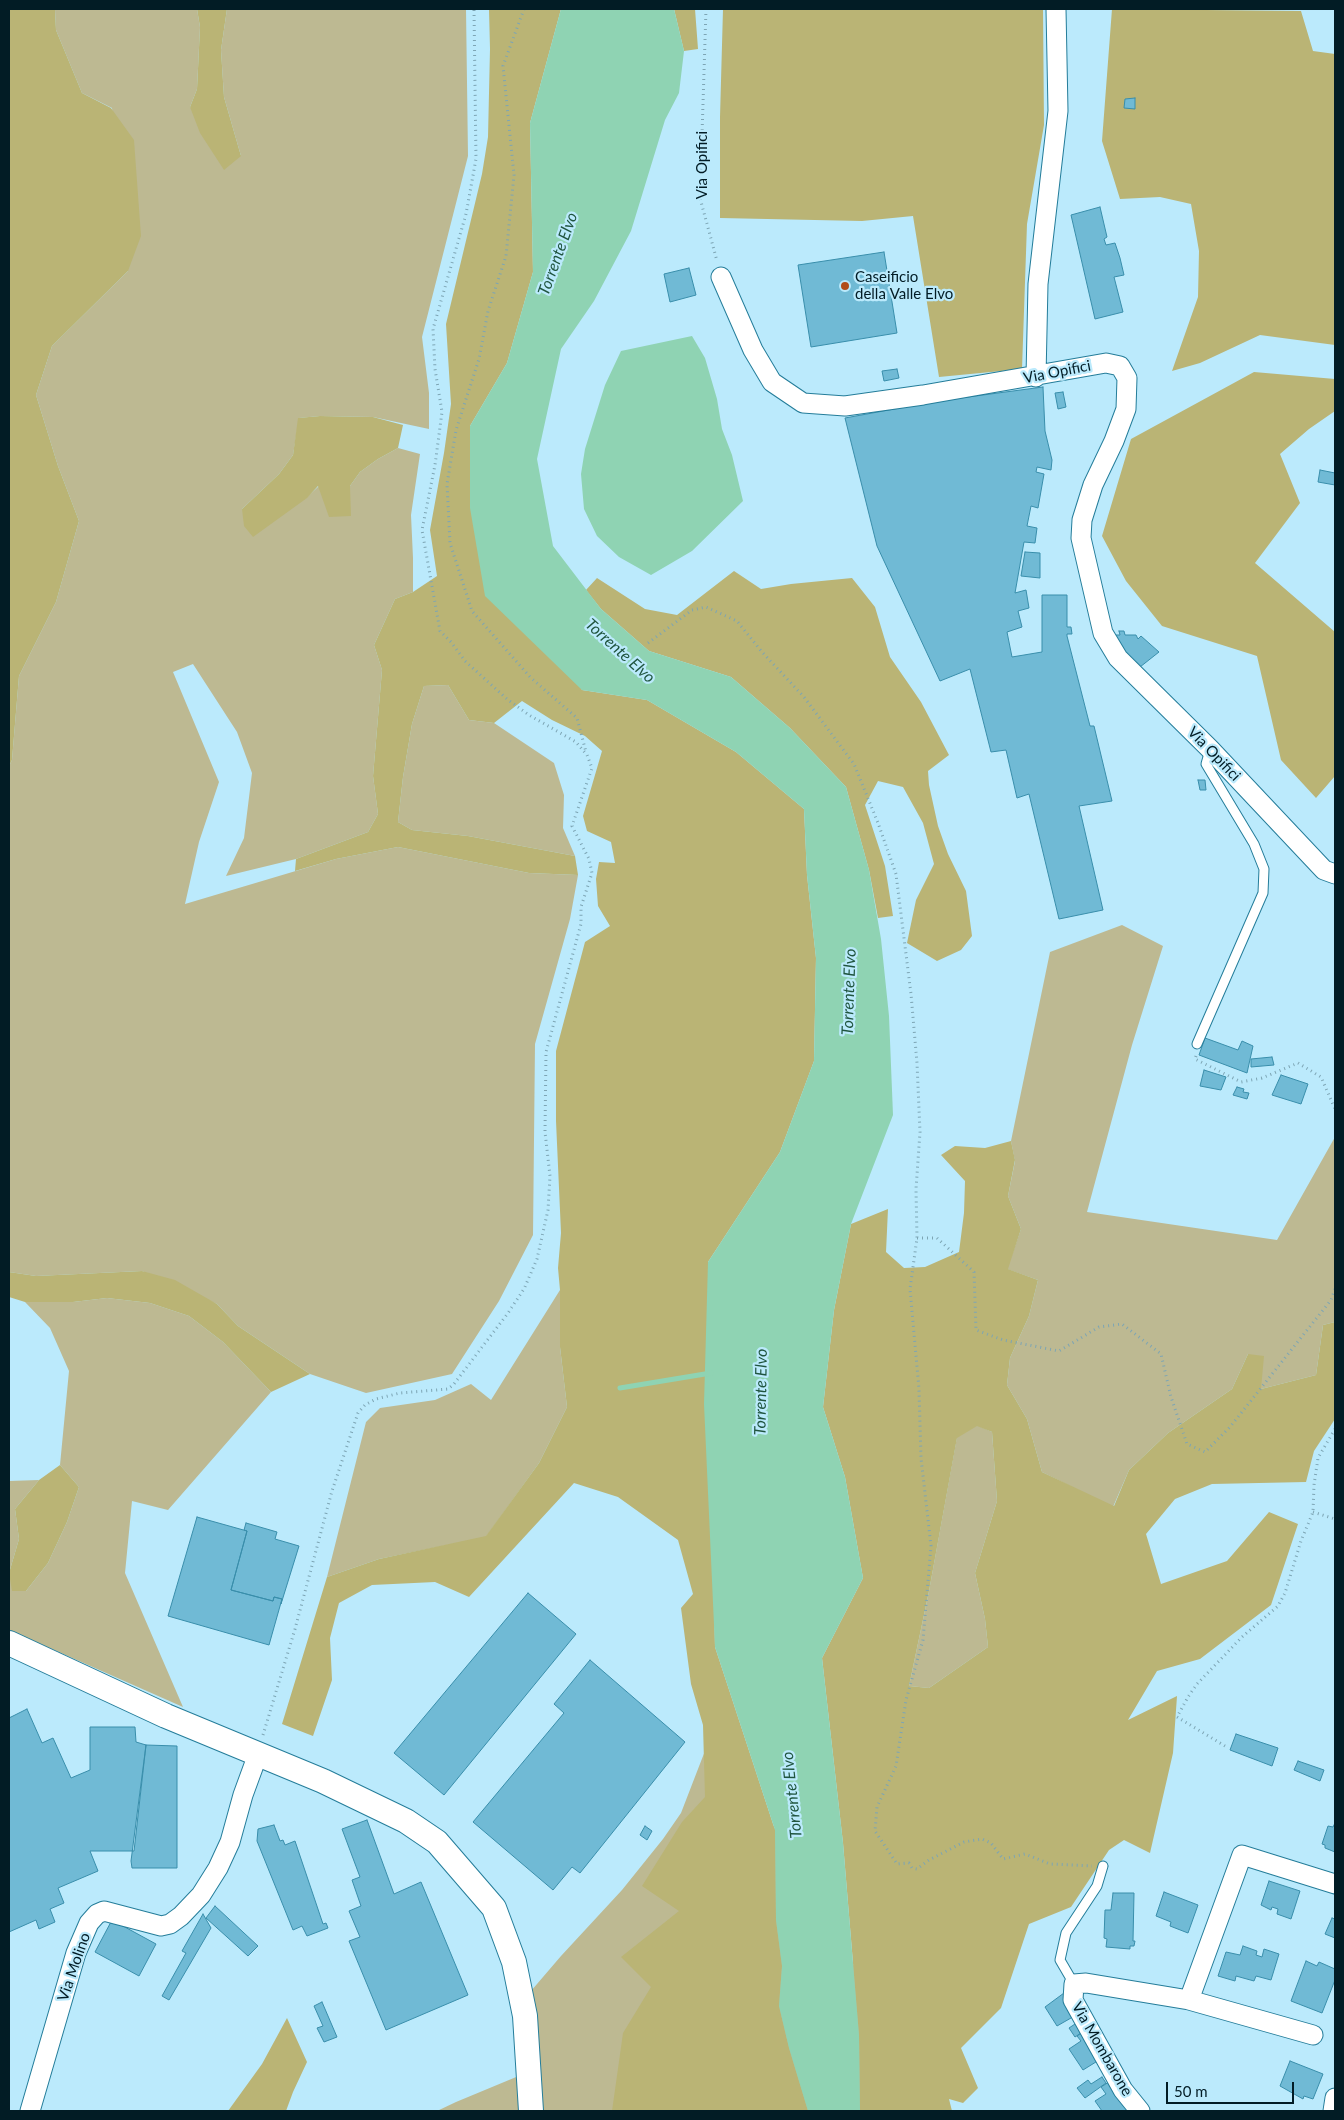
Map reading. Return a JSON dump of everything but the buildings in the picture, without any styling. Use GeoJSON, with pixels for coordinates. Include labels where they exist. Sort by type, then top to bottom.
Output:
{"type":"FeatureCollection","features":[{"type":"Feature","properties":{"kind":"street"},"geometry":{"type":"LineString","coordinates":[[1036,377],[1038,284],[1058,111],[1056,9]]}},
{"type":"Feature","properties":{"kind":"street","name":"Via Opifici"},"geometry":{"type":"LineString","coordinates":[[721,277],[753,350],[772,382],[803,403],[845,406],[1036,377],[1106,363],[1120,366],[1128,378],[1126,409],[1114,441],[1093,485],[1082,520],[1081,538],[1103,633],[1118,658],[1210,749],[1324,870],[1335,874]]}},
{"type":"Feature","properties":{"kind":"street"},"geometry":{"type":"LineString","coordinates":[[9,1643],[166,1716],[323,1781],[406,1821],[438,1842],[494,1908],[514,1962],[525,2016],[531,2111]]}},
{"type":"Feature","properties":{"kind":"street","name":"Via Molino"},"geometry":{"type":"LineString","coordinates":[[30,2111],[76,1953],[89,1923],[97,1914],[104,1911],[161,1926],[170,1924],[181,1916],[201,1895],[218,1868],[230,1842],[243,1795],[258,1754]]}},
{"type":"Feature","properties":{"kind":"street"},"geometry":{"type":"LineString","coordinates":[[1189,2000],[1242,1856],[1335,1884]]}},
{"type":"Feature","properties":{"kind":"street"},"geometry":{"type":"LineString","coordinates":[[1074,1984],[1086,1983],[1189,2000],[1313,2035]]}},
{"type":"Feature","properties":{"kind":"street","name":"Via Mombarone"},"geometry":{"type":"LineString","coordinates":[[1074,1984],[1072,2000],[1123,2090],[1140,2111]]}},
{"type":"Feature","properties":{"kind":"street"},"geometry":{"type":"LineString","coordinates":[[1333,2111],[1335,2098]]}},
{"type":"Feature","properties":{"kind":"lane"},"geometry":{"type":"LineString","coordinates":[[1198,1044],[1263,893],[1264,869],[1254,844],[1206,764],[1210,749]]}},
{"type":"Feature","properties":{"kind":"lane"},"geometry":{"type":"LineString","coordinates":[[1074,1984],[1060,1960],[1066,1933],[1097,1886],[1102,1866]]}},
{"type":"Feature","properties":{"kind":"path"},"geometry":{"type":"LineString","coordinates":[[474,9],[476,159],[466,214],[434,329],[435,369],[442,412],[435,465],[422,530],[440,631],[452,642],[465,661],[506,699],[530,716],[576,742],[587,755]]}},
{"type":"Feature","properties":{"kind":"path"},"geometry":{"type":"LineString","coordinates":[[258,1754],[295,1629],[332,1491],[358,1414],[365,1405],[376,1399],[400,1393],[448,1389],[454,1384],[524,1289],[537,1259],[548,1210],[550,1176],[544,1132],[546,1052],[581,924],[581,907],[592,873],[589,859],[572,826],[592,768],[577,718],[530,677],[472,611],[450,543],[447,484],[456,430],[478,358],[488,312],[506,256],[514,175],[503,66],[524,9]]}},
{"type":"Feature","properties":{"kind":"path","name":"Via Opifici"},"geometry":{"type":"LineString","coordinates":[[706,9],[700,198],[721,277]]}},
{"type":"Feature","properties":{"kind":"path"},"geometry":{"type":"LineString","coordinates":[[648,643],[692,610],[706,607],[737,621],[762,652],[804,696],[854,764],[896,874],[911,994],[918,1083],[920,1132],[916,1189],[917,1238],[910,1289],[919,1389],[921,1458],[931,1546],[923,1640],[906,1700],[896,1766],[877,1807],[875,1831],[897,1864],[909,1863],[912,1868],[917,1869],[929,1860],[964,1842],[982,1839],[991,1843],[1003,1859],[1024,1854],[1050,1864],[1102,1866]]}},
{"type":"Feature","properties":{"kind":"path"},"geometry":{"type":"LineString","coordinates":[[1198,1044],[1195,1059],[1241,1082],[1262,1078],[1298,1063],[1321,1077],[1335,1109]]}},
{"type":"Feature","properties":{"kind":"path"},"geometry":{"type":"LineString","coordinates":[[917,1238],[937,1238],[974,1272],[976,1330],[1003,1340],[1059,1351],[1099,1327],[1122,1324],[1161,1354],[1171,1397],[1187,1444],[1205,1452],[1236,1420],[1331,1300],[1335,1289]]}},
{"type":"Feature","properties":{"kind":"path"},"geometry":{"type":"LineString","coordinates":[[1225,1746],[1178,1717],[1197,1684],[1242,1637],[1278,1606],[1285,1593],[1301,1540],[1313,1512],[1318,1458],[1335,1429]]}},
{"type":"Feature","properties":{"kind":"path"},"geometry":{"type":"LineString","coordinates":[[1313,1512],[1335,1518]]}},
{"type":"Feature","properties":{"kind":"shaded area"},"geometry":{"type":"Polygon","coordinates":[[[9,9],[55,9],[56,30],[82,93],[111,108],[134,140],[141,236],[128,271],[52,346],[36,395],[58,466],[79,521],[56,602],[19,676],[12,760],[9,766],[9,9]]]}},
{"type":"Feature","properties":{"kind":"shaded area"},"geometry":{"type":"Polygon","coordinates":[[[55,9],[197,9],[200,27],[197,89],[190,107],[241,156],[224,97],[221,50],[227,9],[466,9],[468,156],[422,337],[429,393],[429,429],[373,417],[320,416],[299,418],[293,455],[279,474],[242,509],[306,498],[319,486],[350,516],[350,486],[360,472],[398,448],[420,454],[411,515],[413,592],[395,599],[374,645],[382,670],[373,776],[378,814],[368,832],[296,859],[226,876],[244,838],[252,773],[237,732],[193,664],[173,672],[219,782],[199,842],[185,904],[336,859],[398,847],[529,873],[578,875],[570,919],[535,1044],[533,1235],[499,1301],[452,1374],[366,1393],[310,1374],[238,1326],[217,1304],[142,1271],[36,1276],[9,1272],[9,766],[12,760],[19,676],[56,602],[79,521],[58,466],[36,395],[52,346],[128,271],[112,108],[82,93],[56,30],[55,9]]]}},
{"type":"Feature","properties":{"kind":"shaded area"},"geometry":{"type":"Polygon","coordinates":[[[197,9],[227,9],[221,50],[224,97],[241,156],[224,170],[200,133],[190,107],[197,89],[200,27],[197,9]]]}},
{"type":"Feature","properties":{"kind":"shaded area"},"geometry":{"type":"Polygon","coordinates":[[[489,9],[561,9],[530,123],[533,272],[507,363],[470,426],[582,690],[647,700],[736,752],[804,809],[807,875],[816,958],[814,1061],[780,1152],[708,1262],[715,1647],[775,1830],[776,1920],[782,1966],[779,2006],[789,2048],[808,2111],[612,2111],[623,2033],[651,1987],[621,1957],[679,1911],[642,1886],[682,1822],[705,1797],[703,1725],[691,1684],[681,1608],[693,1594],[678,1540],[618,1497],[574,1483],[469,1597],[435,1582],[372,1585],[339,1603],[330,1638],[332,1680],[313,1736],[282,1724],[327,1577],[379,1559],[486,1536],[539,1463],[567,1407],[560,1347],[558,1268],[561,1233],[556,1121],[556,1051],[585,942],[610,926],[598,906],[596,879],[599,862],[615,863],[611,842],[587,831],[583,816],[602,751],[585,736],[552,720],[522,701],[494,723],[469,720],[448,685],[424,686],[412,724],[398,822],[412,830],[468,836],[575,856],[578,875],[529,873],[398,847],[336,859],[295,871],[296,859],[368,832],[378,814],[373,776],[382,670],[374,645],[395,599],[413,592],[437,576],[430,530],[451,404],[446,324],[482,174],[488,137],[489,9]]]}},
{"type":"Feature","properties":{"kind":"shaded area"},"geometry":{"type":"Polygon","coordinates":[[[674,9],[695,9],[698,49],[684,51],[674,9]]]}},
{"type":"Feature","properties":{"kind":"shaded area"},"geometry":{"type":"Polygon","coordinates":[[[723,9],[1043,9],[1044,125],[1027,224],[1022,369],[939,377],[913,216],[862,221],[720,218],[723,9]]]}},
{"type":"Feature","properties":{"kind":"shaded area"},"geometry":{"type":"Polygon","coordinates":[[[1112,9],[1301,11],[1313,51],[1335,54],[1335,345],[1260,335],[1200,363],[1172,371],[1198,297],[1199,251],[1191,204],[1160,197],[1120,199],[1102,141],[1112,9]]]}},
{"type":"Feature","properties":{"kind":"shaded area"},"geometry":{"type":"Polygon","coordinates":[[[1254,372],[1335,379],[1335,411],[1309,429],[1280,454],[1300,503],[1255,563],[1335,632],[1335,776],[1316,798],[1281,760],[1257,656],[1162,626],[1126,581],[1102,536],[1131,439],[1254,372]]]}},
{"type":"Feature","properties":{"kind":"shaded area"},"geometry":{"type":"Polygon","coordinates":[[[320,416],[373,417],[403,425],[398,448],[360,472],[350,486],[351,516],[329,517],[318,486],[307,498],[253,537],[244,526],[242,509],[279,474],[293,455],[298,418],[320,416]]]}},
{"type":"Feature","properties":{"kind":"shaded area"},"geometry":{"type":"Polygon","coordinates":[[[734,571],[761,589],[852,578],[875,607],[890,657],[921,702],[949,755],[928,771],[929,785],[938,826],[948,854],[966,891],[972,936],[961,950],[937,961],[907,943],[916,900],[934,864],[923,823],[903,787],[878,781],[865,805],[885,866],[893,916],[878,918],[869,870],[846,787],[790,728],[731,677],[649,651],[601,609],[586,590],[597,578],[645,609],[677,615],[734,571]]]}},
{"type":"Feature","properties":{"kind":"shaded area"},"geometry":{"type":"Polygon","coordinates":[[[448,685],[469,720],[494,723],[554,763],[564,795],[563,828],[575,856],[468,836],[412,830],[398,822],[412,724],[424,686],[448,685]]]}},
{"type":"Feature","properties":{"kind":"shaded area"},"geometry":{"type":"Polygon","coordinates":[[[1122,925],[1163,946],[1132,1045],[1087,1212],[1277,1240],[1335,1137],[1335,1322],[1323,1325],[1316,1375],[1261,1389],[1248,1354],[1232,1389],[1168,1433],[1129,1470],[1113,1507],[1042,1472],[1027,1419],[1007,1385],[1010,1358],[1029,1316],[1038,1280],[1007,1269],[1021,1229],[1008,1196],[1015,1161],[1011,1141],[1050,952],[1122,925]]]}},
{"type":"Feature","properties":{"kind":"shaded area"},"geometry":{"type":"Polygon","coordinates":[[[1011,1141],[1015,1160],[1008,1196],[1021,1229],[1008,1269],[1038,1280],[1029,1316],[1010,1358],[1007,1385],[1027,1419],[1042,1472],[1114,1506],[1129,1470],[1168,1433],[1232,1389],[1248,1354],[1264,1356],[1261,1389],[1316,1375],[1323,1325],[1335,1322],[1335,1419],[1314,1451],[1306,1482],[1212,1484],[1175,1499],[1146,1534],[1161,1584],[1227,1561],[1269,1512],[1298,1524],[1271,1605],[1200,1659],[1157,1671],[1128,1720],[1177,1696],[1173,1753],[1150,1853],[1124,1840],[1109,1850],[1071,1907],[1029,1924],[1001,2008],[961,2048],[978,2088],[963,2103],[949,2099],[952,2111],[860,2111],[859,2035],[843,1843],[822,1658],[863,1578],[845,1477],[823,1407],[834,1310],[851,1224],[888,1209],[886,1252],[904,1268],[925,1267],[959,1252],[964,1213],[965,1181],[941,1155],[955,1146],[985,1148],[1011,1141]],[[977,1426],[957,1438],[929,1591],[909,1686],[929,1688],[988,1647],[985,1619],[975,1573],[997,1501],[992,1432],[977,1426]]]}},
{"type":"Feature","properties":{"kind":"shaded area"},"geometry":{"type":"Polygon","coordinates":[[[142,1271],[175,1280],[217,1304],[238,1326],[310,1374],[271,1392],[223,1342],[189,1316],[150,1303],[107,1298],[73,1302],[25,1302],[9,1297],[9,1272],[36,1276],[142,1271]]]}},
{"type":"Feature","properties":{"kind":"shaded area"},"geometry":{"type":"Polygon","coordinates":[[[560,1290],[560,1347],[567,1407],[539,1463],[486,1537],[379,1559],[327,1577],[366,1422],[380,1408],[435,1400],[471,1384],[491,1400],[560,1290]]]}},
{"type":"Feature","properties":{"kind":"shaded area"},"geometry":{"type":"Polygon","coordinates":[[[107,1298],[150,1303],[189,1316],[223,1342],[271,1392],[168,1510],[132,1501],[125,1573],[183,1707],[9,1630],[9,1573],[26,1591],[48,1563],[67,1522],[79,1487],[60,1465],[69,1371],[50,1328],[25,1302],[73,1302],[107,1298]]]}},
{"type":"Feature","properties":{"kind":"shaded area"},"geometry":{"type":"Polygon","coordinates":[[[977,1425],[992,1432],[997,1501],[975,1573],[985,1619],[988,1647],[929,1688],[909,1686],[929,1591],[957,1437],[977,1425]]]}},
{"type":"Feature","properties":{"kind":"shaded area"},"geometry":{"type":"Polygon","coordinates":[[[60,1465],[79,1487],[67,1522],[48,1563],[26,1591],[12,1591],[9,1573],[19,1539],[15,1509],[39,1480],[60,1465]]]}},
{"type":"Feature","properties":{"kind":"shaded area"},"geometry":{"type":"Polygon","coordinates":[[[39,1480],[15,1509],[19,1539],[9,1573],[9,1481],[39,1480]]]}},
{"type":"Feature","properties":{"kind":"shaded area"},"geometry":{"type":"Polygon","coordinates":[[[715,1725],[938,2111],[542,2111],[531,1991],[622,1890],[663,1839],[681,1813],[715,1725]]]}},
{"type":"Feature","properties":{"kind":"shaded area"},"geometry":{"type":"Polygon","coordinates":[[[287,2018],[307,2062],[286,2111],[228,2111],[262,2064],[287,2018]]]}},
{"type":"Feature","properties":{"kind":"shaded area"},"geometry":{"type":"Polygon","coordinates":[[[521,2075],[521,2111],[437,2111],[456,2102],[521,2075]]]}},
{"type":"Feature","properties":{"kind":"water","name":"Torrente Elvo"},"geometry":{"type":"Polygon","coordinates":[[[561,9],[674,9],[684,51],[679,93],[665,120],[631,231],[594,301],[561,349],[537,459],[553,546],[601,609],[649,651],[731,677],[790,728],[846,787],[869,870],[881,939],[889,1016],[893,1115],[851,1224],[834,1310],[823,1407],[845,1477],[863,1578],[822,1658],[843,1843],[859,2035],[860,2111],[808,2111],[789,2048],[779,2006],[782,1966],[776,1920],[775,1830],[715,1647],[704,1404],[708,1262],[780,1152],[814,1061],[816,958],[807,875],[804,809],[736,752],[647,700],[582,690],[485,596],[470,508],[470,426],[507,363],[533,272],[530,123],[561,9]]]}},
{"type":"Feature","properties":{"kind":"water"},"geometry":{"type":"Polygon","coordinates":[[[692,336],[705,358],[717,399],[722,429],[732,455],[743,501],[692,551],[651,575],[619,557],[597,536],[584,509],[581,474],[585,449],[605,385],[621,351],[692,336]]]}},
{"type":"Feature","properties":{"kind":"waterway"},"geometry":{"type":"LineString","coordinates":[[620,1388],[711,1373]]}},
{"type":"Feature","properties":{"kind":"place","name":"Caseificio della Valle Elvo"},"geometry":{"type":"Point","coordinates":[845,286]}}]}
